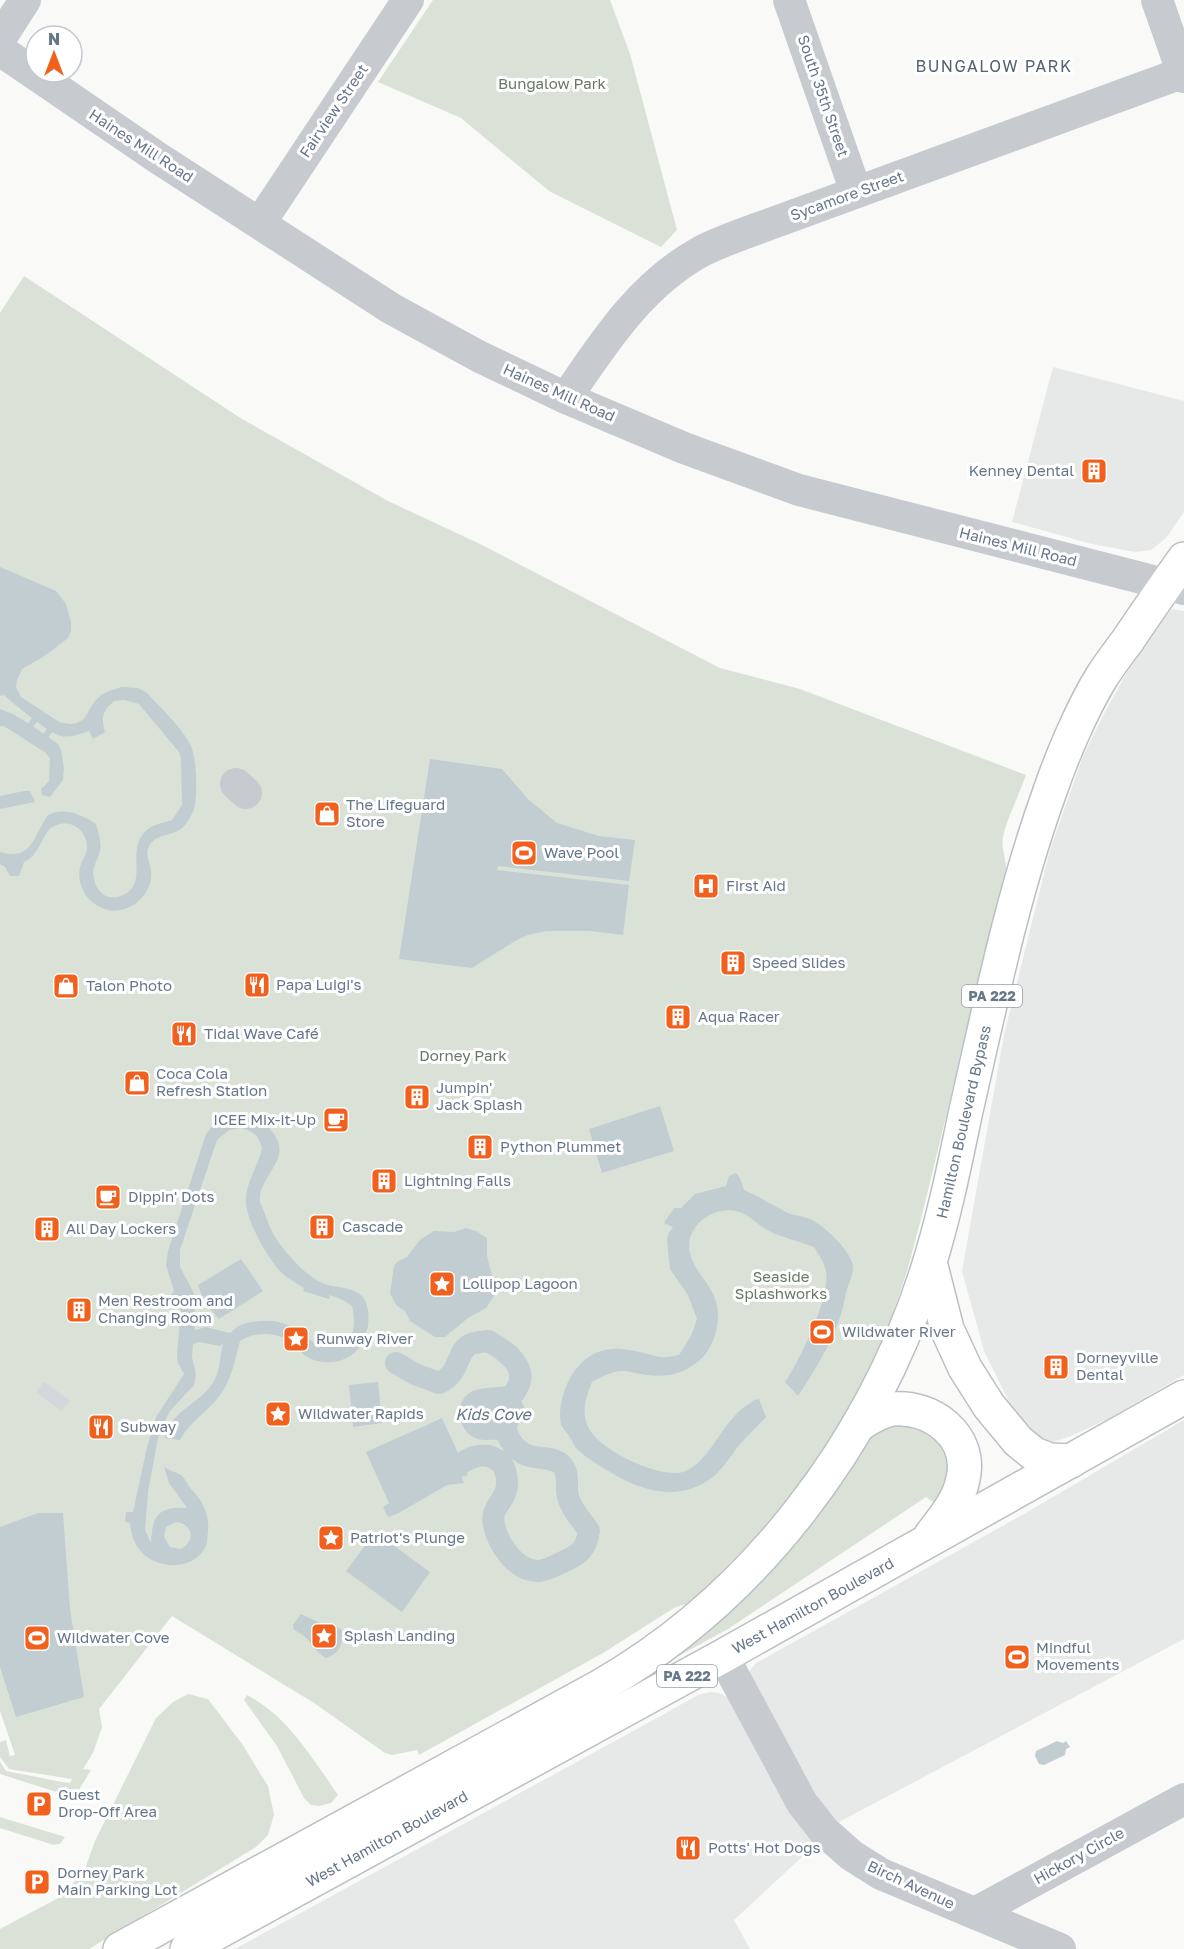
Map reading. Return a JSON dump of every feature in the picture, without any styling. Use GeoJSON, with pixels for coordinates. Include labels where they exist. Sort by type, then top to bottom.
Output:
{"type":"FeatureCollection","features":[{"type":"Feature","properties":{"kind":"main road","name":"Hamilton Boulevard Bypass"},"geometry":{"type":"LineString","coordinates":[[858,1425],[876,1394],[909,1323],[930,1262],[1016,903],[1048,797],[1080,720],[1101,678],[1178,578]]}},
{"type":"Feature","properties":{"kind":"main road"},"geometry":{"type":"LineString","coordinates":[[930,1262],[947,1329],[965,1368],[988,1406],[1018,1441],[1034,1454],[1050,1460],[1071,1461]]}},
{"type":"Feature","properties":{"kind":"main road","name":"West Hamilton Boulevard"},"geometry":{"type":"LineString","coordinates":[[187,1949],[723,1656],[1184,1397]]}},
{"type":"Feature","properties":{"kind":"main road"},"geometry":{"type":"LineString","coordinates":[[858,1425],[890,1409],[929,1414],[950,1429],[961,1448],[964,1476],[960,1490],[954,1503],[925,1544]]}},
{"type":"Feature","properties":{"kind":"main road","name":"West Hamilton Boulevard"},"geometry":{"type":"LineString","coordinates":[[120,1949],[599,1687],[651,1654],[684,1630],[737,1582],[773,1544],[821,1483],[858,1425]]}},
{"type":"Feature","properties":{"kind":"street"},"geometry":{"type":"LineString","coordinates":[[0,39],[25,0]]}},
{"type":"Feature","properties":{"kind":"street","name":"Fairview Street"},"geometry":{"type":"LineString","coordinates":[[260,223],[408,0]]}},
{"type":"Feature","properties":{"kind":"street","name":"South 35th Street"},"geometry":{"type":"LineString","coordinates":[[789,0],[856,192]]}},
{"type":"Feature","properties":{"kind":"street"},"geometry":{"type":"LineString","coordinates":[[1157,0],[1183,75]]}},
{"type":"Feature","properties":{"kind":"street","name":"Haines Mill Road"},"geometry":{"type":"LineString","coordinates":[[0,50],[140,146],[392,309],[480,357],[566,398],[684,448],[800,490],[1178,578]]}},
{"type":"Feature","properties":{"kind":"street","name":"Sycamore Street"},"geometry":{"type":"LineString","coordinates":[[566,398],[599,348],[632,306],[657,282],[686,261],[716,244],[1183,75]]}},
{"type":"Feature","properties":{"kind":"street","name":"Birch Avenue"},"geometry":{"type":"LineString","coordinates":[[723,1656],[802,1803],[824,1831],[850,1855],[881,1874],[1060,1949]]}},
{"type":"Feature","properties":{"kind":"street","name":"Hickory Circle"},"geometry":{"type":"LineString","coordinates":[[975,1913],[1184,1799]]}},
{"type":"Feature","properties":{"kind":"shaded area"},"geometry":{"type":"Polygon","coordinates":[[[1053,367],[1184,401],[1184,512],[1166,538],[1151,550],[1135,552],[1092,544],[1012,522],[1053,367]]]}},
{"type":"Feature","properties":{"kind":"shaded area"},"geometry":{"type":"Polygon","coordinates":[[[1172,609],[1184,611],[1184,1375],[1108,1419],[1069,1437],[1043,1442],[1014,1412],[984,1351],[962,1271],[1004,1035],[1050,850],[1083,756],[1106,710],[1127,672],[1172,609]]]}},
{"type":"Feature","properties":{"kind":"shaded area"},"geometry":{"type":"Polygon","coordinates":[[[1184,1420],[1184,1639],[837,1823],[815,1797],[750,1679],[750,1670],[756,1663],[1024,1514],[1184,1420]]]}},
{"type":"Feature","properties":{"kind":"shaded area"},"geometry":{"type":"Polygon","coordinates":[[[710,1692],[729,1698],[817,1843],[734,1920],[750,1949],[235,1949],[698,1695],[710,1692]]]}},
{"type":"Feature","properties":{"kind":"green space","name":"Bungalow Park"},"geometry":{"type":"Polygon","coordinates":[[[433,0],[610,0],[630,54],[677,230],[661,247],[549,191],[461,118],[378,82],[433,0]]]}},
{"type":"Feature","properties":{"kind":"green space","name":"Dorney Park"},"geometry":{"type":"Polygon","coordinates":[[[24,276],[242,419],[388,501],[480,544],[720,668],[800,689],[1026,775],[1003,837],[1006,869],[908,1268],[889,1325],[860,1388],[834,1436],[778,1514],[691,1603],[676,1607],[603,1653],[419,1755],[417,1750],[392,1755],[385,1753],[314,1703],[172,1616],[99,1709],[102,1727],[93,1753],[83,1769],[91,1770],[77,1793],[69,1796],[0,1774],[0,1762],[6,1771],[70,1783],[72,1779],[9,1769],[0,1757],[0,1742],[6,1740],[10,1756],[15,1755],[0,1711],[0,313],[24,276]]]}},
{"type":"Feature","properties":{"kind":"green space"},"geometry":{"type":"Polygon","coordinates":[[[918,1419],[950,1445],[953,1481],[934,1503],[926,1497],[728,1629],[627,1684],[873,1423],[918,1419]]]}},
{"type":"Feature","properties":{"kind":"green space"},"geometry":{"type":"Polygon","coordinates":[[[188,1694],[208,1699],[242,1744],[268,1786],[274,1815],[268,1835],[256,1847],[89,1949],[0,1949],[0,1929],[62,1896],[85,1869],[95,1841],[156,1718],[173,1702],[188,1694]]]}},
{"type":"Feature","properties":{"kind":"green space"},"geometry":{"type":"Polygon","coordinates":[[[247,1695],[275,1714],[309,1753],[338,1795],[331,1803],[311,1805],[304,1798],[277,1746],[244,1700],[247,1695]]]}},
{"type":"Feature","properties":{"kind":"green space"},"geometry":{"type":"Polygon","coordinates":[[[0,1817],[65,1837],[60,1844],[54,1845],[0,1828],[0,1817]]]}},
{"type":"Feature","properties":{"kind":"water"},"geometry":{"type":"Polygon","coordinates":[[[0,567],[56,591],[66,604],[71,622],[68,638],[46,655],[22,669],[16,687],[21,697],[59,722],[70,724],[84,719],[101,695],[122,687],[138,688],[147,693],[169,716],[185,735],[192,748],[196,785],[193,811],[182,828],[150,844],[148,857],[151,871],[150,885],[138,901],[127,908],[113,911],[90,901],[84,892],[79,875],[87,847],[85,837],[79,829],[70,824],[60,824],[49,830],[35,853],[24,862],[19,876],[10,876],[5,867],[0,864],[0,852],[19,853],[31,845],[48,815],[66,812],[78,815],[96,824],[99,834],[99,855],[93,873],[97,888],[108,897],[117,897],[130,890],[134,884],[136,853],[141,837],[150,827],[172,820],[182,805],[179,752],[139,704],[124,700],[114,701],[104,715],[105,732],[93,739],[89,731],[68,736],[56,734],[4,695],[0,696],[0,567]]]}},
{"type":"Feature","properties":{"kind":"water"},"geometry":{"type":"Polygon","coordinates":[[[0,709],[13,714],[58,744],[64,769],[63,780],[50,797],[42,795],[41,789],[49,781],[50,759],[46,753],[4,726],[0,726],[0,709]]]}},
{"type":"Feature","properties":{"kind":"water","name":"Wave Pool"},"geometry":{"type":"Polygon","coordinates":[[[430,759],[502,769],[528,799],[557,823],[599,836],[635,840],[629,881],[498,866],[497,870],[629,885],[623,935],[591,931],[546,931],[515,941],[472,968],[399,959],[430,759]]]}},
{"type":"Feature","properties":{"kind":"water"},"geometry":{"type":"Polygon","coordinates":[[[30,791],[35,802],[0,809],[0,796],[30,791]]]}},
{"type":"Feature","properties":{"kind":"water"},"geometry":{"type":"Polygon","coordinates":[[[660,1106],[674,1151],[602,1173],[589,1129],[660,1106]]]}},
{"type":"Feature","properties":{"kind":"water","name":"Runway River"},"geometry":{"type":"Polygon","coordinates":[[[234,1114],[255,1117],[271,1130],[278,1140],[280,1150],[278,1158],[264,1183],[260,1202],[272,1231],[293,1260],[313,1278],[328,1285],[346,1288],[362,1296],[368,1308],[367,1330],[359,1348],[349,1357],[336,1362],[322,1362],[309,1358],[288,1340],[276,1336],[263,1334],[245,1338],[240,1341],[231,1375],[216,1400],[189,1427],[180,1440],[165,1438],[173,1421],[202,1396],[218,1373],[223,1344],[220,1346],[199,1342],[193,1344],[192,1357],[196,1374],[194,1385],[170,1411],[162,1426],[148,1492],[145,1530],[151,1543],[153,1526],[158,1515],[169,1509],[187,1508],[169,1483],[164,1467],[183,1477],[202,1504],[208,1520],[207,1541],[206,1546],[193,1560],[183,1564],[164,1564],[146,1556],[137,1546],[130,1523],[125,1522],[126,1512],[133,1512],[156,1417],[184,1374],[177,1357],[181,1303],[177,1302],[177,1307],[168,1307],[169,1297],[174,1291],[166,1265],[168,1251],[206,1134],[218,1121],[234,1114]],[[241,1128],[229,1130],[217,1140],[180,1250],[180,1267],[194,1293],[195,1330],[206,1327],[230,1333],[244,1324],[271,1321],[287,1324],[321,1347],[336,1346],[350,1340],[354,1323],[352,1306],[330,1295],[329,1299],[303,1291],[304,1288],[286,1277],[275,1266],[263,1247],[246,1206],[248,1185],[262,1149],[255,1135],[241,1128]],[[176,1522],[166,1527],[164,1537],[170,1547],[181,1549],[189,1542],[190,1533],[186,1526],[176,1522]]]}},
{"type":"Feature","properties":{"kind":"water","name":"Wildwater River"},"geometry":{"type":"Polygon","coordinates":[[[736,1173],[744,1190],[788,1213],[816,1222],[842,1246],[853,1266],[843,1307],[828,1346],[798,1396],[785,1382],[805,1345],[824,1296],[826,1272],[822,1259],[814,1247],[773,1233],[741,1212],[727,1210],[709,1215],[702,1220],[691,1235],[689,1244],[692,1259],[717,1304],[718,1321],[714,1339],[706,1354],[679,1373],[657,1376],[618,1371],[592,1382],[585,1404],[586,1421],[594,1436],[618,1454],[649,1468],[677,1473],[688,1470],[702,1459],[735,1415],[754,1400],[759,1399],[766,1417],[741,1443],[720,1470],[704,1483],[678,1492],[641,1487],[616,1476],[577,1449],[560,1420],[560,1409],[567,1384],[583,1361],[598,1352],[622,1349],[662,1357],[679,1355],[691,1336],[697,1319],[688,1295],[670,1269],[667,1241],[668,1234],[673,1227],[664,1223],[674,1208],[681,1208],[695,1194],[726,1186],[729,1176],[736,1173]]]}},
{"type":"Feature","properties":{"kind":"water","name":"Lollipop Lagoon"},"geometry":{"type":"Polygon","coordinates":[[[466,1228],[487,1238],[487,1256],[495,1287],[494,1296],[486,1308],[468,1318],[445,1337],[435,1337],[410,1321],[405,1311],[397,1306],[390,1294],[394,1266],[407,1257],[420,1240],[434,1231],[454,1232],[466,1228]]]}},
{"type":"Feature","properties":{"kind":"water"},"geometry":{"type":"Polygon","coordinates":[[[241,1259],[263,1291],[219,1319],[205,1303],[198,1285],[241,1259]]]}},
{"type":"Feature","properties":{"kind":"water"},"geometry":{"type":"Polygon","coordinates":[[[378,1382],[382,1423],[353,1427],[349,1385],[378,1382]]]}},
{"type":"Feature","properties":{"kind":"water","name":"Kids Cove"},"geometry":{"type":"Polygon","coordinates":[[[506,1386],[519,1396],[524,1407],[517,1428],[502,1440],[481,1440],[472,1436],[466,1431],[460,1419],[464,1398],[477,1390],[506,1386]]]}},
{"type":"Feature","properties":{"kind":"water"},"geometry":{"type":"Polygon","coordinates":[[[442,1418],[468,1475],[462,1477],[464,1483],[447,1485],[388,1517],[383,1507],[389,1503],[366,1452],[442,1418]]]}},
{"type":"Feature","properties":{"kind":"water","name":"Wildwater Cove"},"geometry":{"type":"Polygon","coordinates":[[[38,1513],[63,1513],[70,1609],[84,1697],[16,1717],[0,1667],[0,1527],[38,1513]]]}},
{"type":"Feature","properties":{"kind":"water"},"geometry":{"type":"Polygon","coordinates":[[[375,1532],[430,1572],[402,1612],[346,1571],[375,1532]]]}},
{"type":"Feature","properties":{"kind":"water","name":"Splash Landing"},"geometry":{"type":"Polygon","coordinates":[[[301,1614],[342,1630],[341,1644],[335,1654],[326,1658],[304,1636],[294,1630],[293,1625],[301,1614]]]}},
{"type":"Feature","properties":{"kind":"water"},"geometry":{"type":"Polygon","coordinates":[[[1057,1741],[1063,1743],[1066,1741],[1070,1747],[1066,1749],[1065,1755],[1044,1765],[1039,1764],[1035,1756],[1036,1751],[1057,1741]]]}},
{"type":"Feature","properties":{"kind":"waterway"},"geometry":{"type":"LineString","coordinates":[[31,725],[35,719]]}},
{"type":"Feature","properties":{"kind":"waterway"},"geometry":{"type":"LineString","coordinates":[[46,736],[50,729]]}},
{"type":"Feature","properties":{"kind":"waterway"},"geometry":{"type":"LineString","coordinates":[[396,1363],[415,1374],[439,1383],[451,1374],[462,1353],[471,1344],[488,1341],[502,1349],[514,1361],[520,1374],[520,1382],[504,1409],[508,1436],[521,1452],[528,1456],[557,1461],[565,1469],[571,1504],[589,1531],[584,1547],[575,1556],[546,1570],[531,1570],[523,1567],[509,1556],[499,1540],[494,1525],[493,1518],[504,1497],[507,1483],[506,1472],[501,1463],[493,1457],[479,1456],[465,1461],[446,1473]]}},
{"type":"Feature","properties":{"kind":"tunnel"},"geometry":{"type":"LineString","coordinates":[[49,1402],[57,1391]]}},
{"type":"Feature","properties":{"kind":"place","name":"Kenney Dental"},"geometry":{"type":"Point","coordinates":[1094,471]}},
{"type":"Feature","properties":{"kind":"place","name":"The Lifeguard Store"},"geometry":{"type":"Point","coordinates":[327,814]}},
{"type":"Feature","properties":{"kind":"place","name":"Wave Pool"},"geometry":{"type":"Point","coordinates":[524,853]}},
{"type":"Feature","properties":{"kind":"place","name":"First Aid"},"geometry":{"type":"Point","coordinates":[706,886]}},
{"type":"Feature","properties":{"kind":"place","name":"Speed Slides"},"geometry":{"type":"Point","coordinates":[733,963]}},
{"type":"Feature","properties":{"kind":"place","name":"Papa Luigi's"},"geometry":{"type":"Point","coordinates":[257,985]}},
{"type":"Feature","properties":{"kind":"place","name":"Talon Photo"},"geometry":{"type":"Point","coordinates":[66,986]}},
{"type":"Feature","properties":{"kind":"place","name":"Aqua Racer"},"geometry":{"type":"Point","coordinates":[678,1017]}},
{"type":"Feature","properties":{"kind":"place","name":"Tidal Wave Café"},"geometry":{"type":"Point","coordinates":[184,1034]}},
{"type":"Feature","properties":{"kind":"place","name":"Coca Cola Refresh Station"},"geometry":{"type":"Point","coordinates":[137,1083]}},
{"type":"Feature","properties":{"kind":"place","name":"Jumpin' Jack Splash"},"geometry":{"type":"Point","coordinates":[417,1097]}},
{"type":"Feature","properties":{"kind":"place","name":"ICEE Mix-it-Up"},"geometry":{"type":"Point","coordinates":[336,1120]}},
{"type":"Feature","properties":{"kind":"place","name":"Python Plummet"},"geometry":{"type":"Point","coordinates":[480,1147]}},
{"type":"Feature","properties":{"kind":"place","name":"Lightning Falls"},"geometry":{"type":"Point","coordinates":[384,1181]}},
{"type":"Feature","properties":{"kind":"place","name":"Dippin' Dots"},"geometry":{"type":"Point","coordinates":[108,1197]}},
{"type":"Feature","properties":{"kind":"place","name":"Cascade"},"geometry":{"type":"Point","coordinates":[322,1227]}},
{"type":"Feature","properties":{"kind":"place","name":"All Day Lockers"},"geometry":{"type":"Point","coordinates":[47,1229]}},
{"type":"Feature","properties":{"kind":"place","name":"Lollipop Lagoon"},"geometry":{"type":"Point","coordinates":[442,1284]}},
{"type":"Feature","properties":{"kind":"place","name":"Men Restroom and Changing Room"},"geometry":{"type":"Point","coordinates":[79,1310]}},
{"type":"Feature","properties":{"kind":"place","name":"Wildwater River"},"geometry":{"type":"Point","coordinates":[822,1332]}},
{"type":"Feature","properties":{"kind":"place","name":"Runway River"},"geometry":{"type":"Point","coordinates":[296,1339]}},
{"type":"Feature","properties":{"kind":"place","name":"Dorneyville Dental"},"geometry":{"type":"Point","coordinates":[1056,1367]}},
{"type":"Feature","properties":{"kind":"place","name":"Wildwater Rapids"},"geometry":{"type":"Point","coordinates":[278,1414]}},
{"type":"Feature","properties":{"kind":"place","name":"Subway"},"geometry":{"type":"Point","coordinates":[101,1427]}},
{"type":"Feature","properties":{"kind":"place","name":"Patriot's Plunge"},"geometry":{"type":"Point","coordinates":[331,1538]}},
{"type":"Feature","properties":{"kind":"place","name":"Splash Landing"},"geometry":{"type":"Point","coordinates":[324,1636]}},
{"type":"Feature","properties":{"kind":"place","name":"Wildwater Cove"},"geometry":{"type":"Point","coordinates":[37,1638]}},
{"type":"Feature","properties":{"kind":"place","name":"Mindful Movements"},"geometry":{"type":"Point","coordinates":[1017,1657]}},
{"type":"Feature","properties":{"kind":"place","name":"Guest Drop-Off Area"},"geometry":{"type":"Point","coordinates":[39,1804]}},
{"type":"Feature","properties":{"kind":"place","name":"Potts' Hot Dogs"},"geometry":{"type":"Point","coordinates":[688,1848]}},
{"type":"Feature","properties":{"kind":"place","name":"Dorney Park Main Parking Lot"},"geometry":{"type":"Point","coordinates":[37,1882]}},
{"type":"Feature","properties":{"kind":"district","name":"BUNGALOW PARK"},"geometry":{"type":"Point","coordinates":[994,66]}},
{"type":"Feature","properties":{"kind":"park label","name":"Seaside Splashworks"},"geometry":{"type":"Point","coordinates":[781,1286]}}]}
